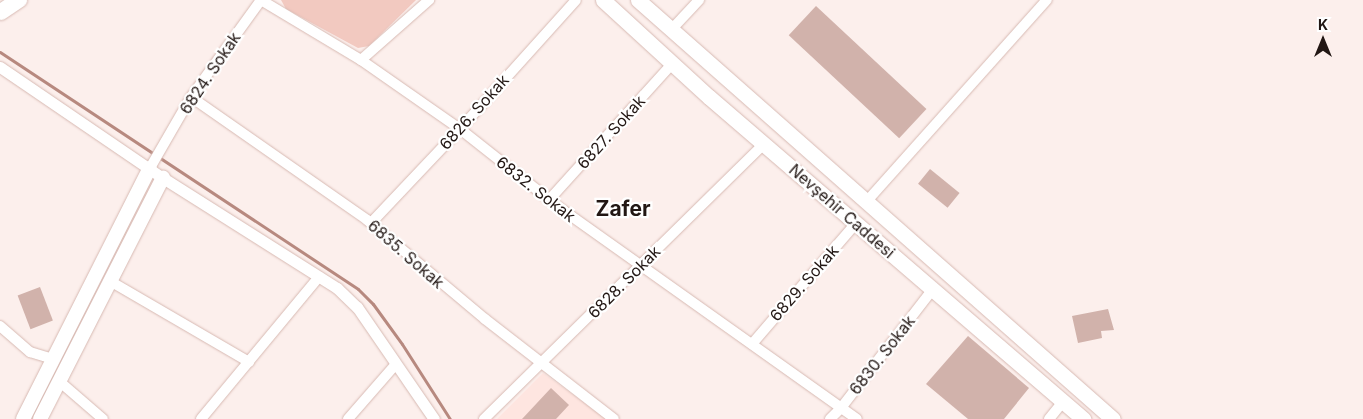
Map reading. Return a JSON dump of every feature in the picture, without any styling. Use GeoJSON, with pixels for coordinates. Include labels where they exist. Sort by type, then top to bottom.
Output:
{"type":"FeatureCollection","features":[{"type":"Feature","properties":{"kind":"highway"},"geometry":{"type":"LineString","coordinates":[[1,12],[14,0]]}},
{"type":"Feature","properties":{"kind":"highway"},"geometry":{"type":"LineString","coordinates":[[1,12],[19,0]]}},
{"type":"Feature","properties":{"kind":"main road","name":"Nevşehir Caddesi"},"geometry":{"type":"LineString","coordinates":[[603,0],[672,64],[1083,419]]}},
{"type":"Feature","properties":{"kind":"main road","name":"Nevşehir Caddesi"},"geometry":{"type":"LineString","coordinates":[[638,0],[1113,419]]}},
{"type":"Feature","properties":{"kind":"main road"},"geometry":{"type":"LineString","coordinates":[[23,419],[153,165]]}},
{"type":"Feature","properties":{"kind":"main road"},"geometry":{"type":"LineString","coordinates":[[40,419],[163,178]]}},
{"type":"Feature","properties":{"kind":"street","name":"6832. Sokak"},"geometry":{"type":"LineString","coordinates":[[261,0],[362,60],[460,129],[549,200],[857,419]]}},
{"type":"Feature","properties":{"kind":"street","name":"6824. Sokak"},"geometry":{"type":"LineString","coordinates":[[153,165],[191,97],[261,0]]}},
{"type":"Feature","properties":{"kind":"street"},"geometry":{"type":"LineString","coordinates":[[362,60],[429,0]]}},
{"type":"Feature","properties":{"kind":"street","name":"6826. Sokak"},"geometry":{"type":"LineString","coordinates":[[371,223],[460,129],[576,0]]}},
{"type":"Feature","properties":{"kind":"street"},"geometry":{"type":"LineString","coordinates":[[672,30],[699,0]]}},
{"type":"Feature","properties":{"kind":"street"},"geometry":{"type":"LineString","coordinates":[[867,201],[1047,0]]}},
{"type":"Feature","properties":{"kind":"street","name":"6827. Sokak"},"geometry":{"type":"LineString","coordinates":[[549,200],[672,64]]}},
{"type":"Feature","properties":{"kind":"street"},"geometry":{"type":"LineString","coordinates":[[0,67],[153,165],[163,178],[337,288],[357,307],[434,419]]}},
{"type":"Feature","properties":{"kind":"street","name":"6835. Sokak"},"geometry":{"type":"LineString","coordinates":[[191,97],[371,223],[436,280],[542,365],[614,419]]}},
{"type":"Feature","properties":{"kind":"street","name":"6828. Sokak"},"geometry":{"type":"LineString","coordinates":[[484,419],[542,365],[640,265],[764,144]]}},
{"type":"Feature","properties":{"kind":"street","name":"6829. Sokak"},"geometry":{"type":"LineString","coordinates":[[752,344],[856,223]]}},
{"type":"Feature","properties":{"kind":"street"},"geometry":{"type":"LineString","coordinates":[[201,419],[319,277]]}},
{"type":"Feature","properties":{"kind":"street"},"geometry":{"type":"LineString","coordinates":[[110,281],[249,362]]}},
{"type":"Feature","properties":{"kind":"street","name":"6830. Sokak"},"geometry":{"type":"LineString","coordinates":[[830,419],[841,408],[933,289]]}},
{"type":"Feature","properties":{"kind":"street"},"geometry":{"type":"LineString","coordinates":[[0,326],[30,352],[53,359]]}},
{"type":"Feature","properties":{"kind":"street"},"geometry":{"type":"LineString","coordinates":[[348,419],[396,364]]}},
{"type":"Feature","properties":{"kind":"street"},"geometry":{"type":"LineString","coordinates":[[59,381],[103,419]]}},
{"type":"Feature","properties":{"kind":"street"},"geometry":{"type":"LineString","coordinates":[[1049,419],[1063,402]]}},
{"type":"Feature","properties":{"kind":"shaded area"},"geometry":{"type":"Polygon","coordinates":[[[281,0],[416,0],[369,46],[358,48],[286,9],[281,0]]]}},
{"type":"Feature","properties":{"kind":"shaded area"},"geometry":{"type":"Polygon","coordinates":[[[543,373],[607,419],[497,419],[543,373]]]}},
{"type":"Feature","properties":{"kind":"building"},"geometry":{"type":"Polygon","coordinates":[[[816,6],[926,109],[899,138],[789,35],[816,6]]]}},
{"type":"Feature","properties":{"kind":"building"},"geometry":{"type":"Polygon","coordinates":[[[930,169],[960,193],[948,208],[918,184],[930,169]]]}},
{"type":"Feature","properties":{"kind":"building"},"geometry":{"type":"Polygon","coordinates":[[[40,287],[53,321],[30,329],[18,296],[40,287]]]}},
{"type":"Feature","properties":{"kind":"building"},"geometry":{"type":"Polygon","coordinates":[[[1108,309],[1114,330],[1101,331],[1102,338],[1078,343],[1072,316],[1108,309]]]}},
{"type":"Feature","properties":{"kind":"building"},"geometry":{"type":"Polygon","coordinates":[[[968,336],[1029,388],[1004,419],[968,419],[926,384],[968,336]]]}},
{"type":"Feature","properties":{"kind":"building"},"geometry":{"type":"Polygon","coordinates":[[[551,388],[569,405],[556,419],[522,419],[551,388]]]}},
{"type":"Feature","properties":{"kind":"waterway"},"geometry":{"type":"LineString","coordinates":[[0,52],[358,289],[373,304],[402,344],[450,419]]}},
{"type":"Feature","properties":{"kind":"district","name":"Zafer"},"geometry":{"type":"Point","coordinates":[623,209]}}]}
